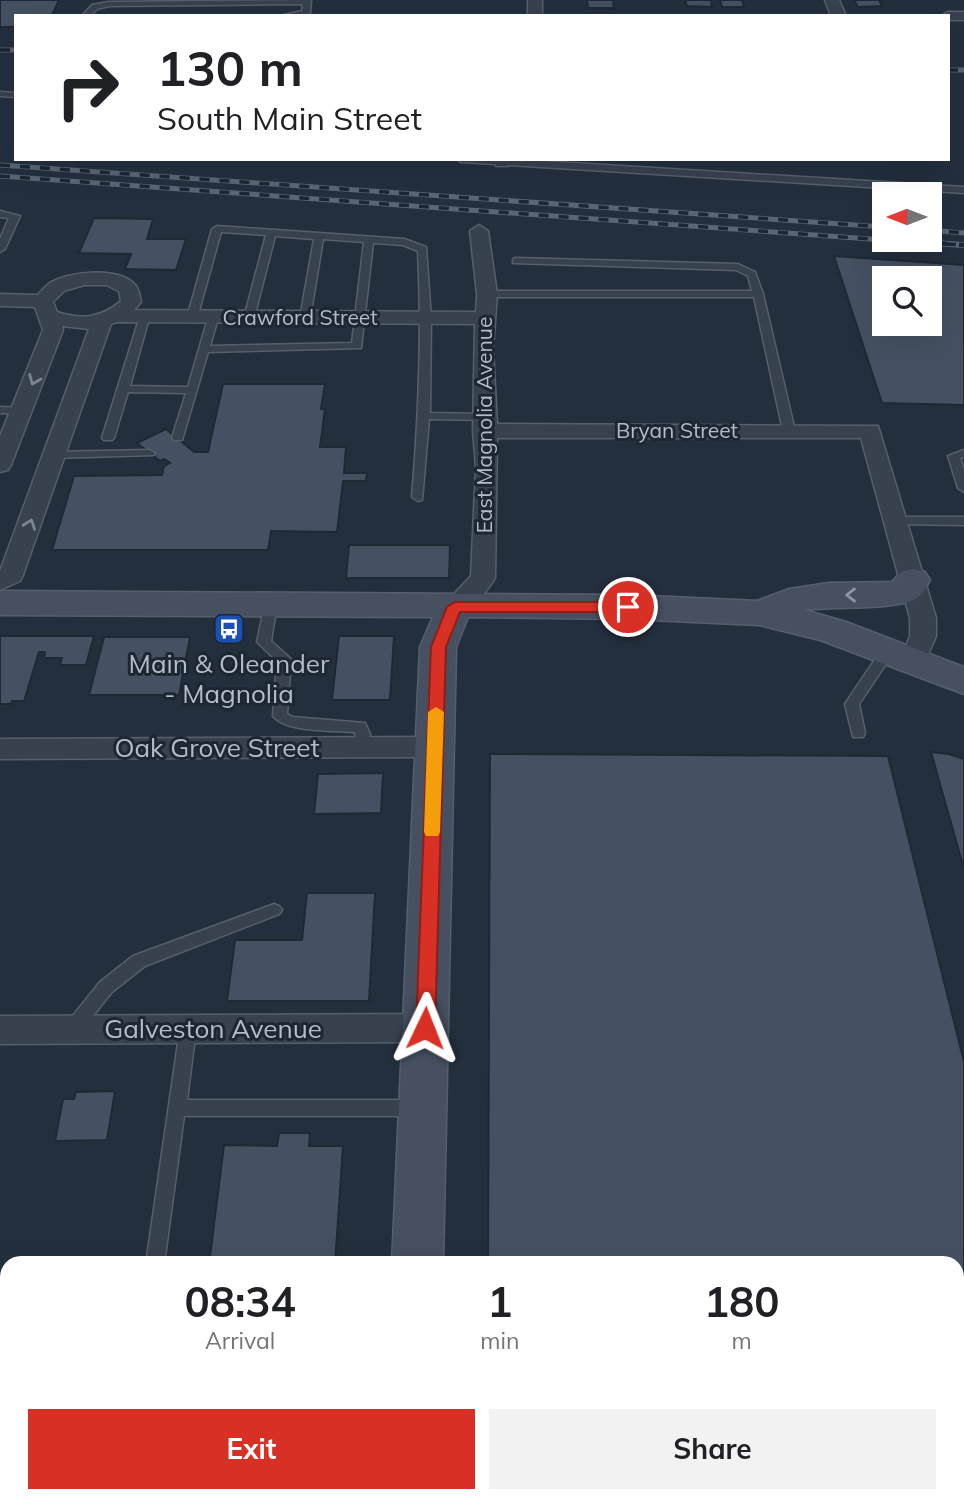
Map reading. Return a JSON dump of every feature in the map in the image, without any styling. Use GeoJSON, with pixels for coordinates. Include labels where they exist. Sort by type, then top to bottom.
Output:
{"type":"FeatureCollection","features":[{"type":"Feature","properties":{"kind":"street","name":"East Magnolia Avenue"},"geometry":{"type":"LineString","coordinates":[[455,607],[483,579],[487,467],[484,424],[484,318],[487,294],[480,231]]}},
{"type":"Feature","properties":{"kind":"street"},"geometry":{"type":"LineString","coordinates":[[0,465],[11,411],[53,330],[46,309],[57,287],[82,279],[109,279],[128,288],[131,302],[110,319],[70,411],[11,576],[0,582]]}},
{"type":"Feature","properties":{"kind":"street"},"geometry":{"type":"LineString","coordinates":[[0,300],[46,309]]}},
{"type":"Feature","properties":{"kind":"street","name":"Crawford Street"},"geometry":{"type":"LineString","coordinates":[[46,309],[71,324],[144,318],[484,318]]}},
{"type":"Feature","properties":{"kind":"street"},"geometry":{"type":"LineString","coordinates":[[11,411],[70,411]]}},
{"type":"Feature","properties":{"kind":"street","name":"Bryan Street"},"geometry":{"type":"LineString","coordinates":[[484,424],[870,431],[896,522]]}},
{"type":"Feature","properties":{"kind":"street"},"geometry":{"type":"LineString","coordinates":[[896,522],[923,618],[923,636],[900,657]]}},
{"type":"Feature","properties":{"kind":"street"},"geometry":{"type":"LineString","coordinates":[[759,613],[789,601],[829,595],[899,593],[909,587],[913,580]]}},
{"type":"Feature","properties":{"kind":"street"},"geometry":{"type":"LineString","coordinates":[[0,603],[640,607],[759,613],[796,620],[964,681]]}},
{"type":"Feature","properties":{"kind":"street"},"geometry":{"type":"LineString","coordinates":[[417,1256],[438,647],[455,607]]}},
{"type":"Feature","properties":{"kind":"street","name":"Oak Grove Street"},"geometry":{"type":"LineString","coordinates":[[0,749],[435,747]]}},
{"type":"Feature","properties":{"kind":"street","name":"Galveston Avenue"},"geometry":{"type":"LineString","coordinates":[[0,1030],[425,1028]]}},
{"type":"Feature","properties":{"kind":"lane"},"geometry":{"type":"LineString","coordinates":[[88,14],[95,7],[109,4],[307,1],[306,13],[299,14]]}},
{"type":"Feature","properties":{"kind":"lane"},"geometry":{"type":"LineString","coordinates":[[518,161],[964,190]]}},
{"type":"Feature","properties":{"kind":"lane"},"geometry":{"type":"LineString","coordinates":[[0,214],[15,216],[0,249]]}},
{"type":"Feature","properties":{"kind":"lane"},"geometry":{"type":"LineString","coordinates":[[192,318],[217,229],[404,242],[423,249],[426,318],[424,416],[418,497]]}},
{"type":"Feature","properties":{"kind":"lane"},"geometry":{"type":"LineString","coordinates":[[249,318],[271,233]]}},
{"type":"Feature","properties":{"kind":"lane"},"geometry":{"type":"LineString","coordinates":[[305,318],[319,236]]}},
{"type":"Feature","properties":{"kind":"lane"},"geometry":{"type":"LineString","coordinates":[[204,349],[357,346],[358,318],[369,239]]}},
{"type":"Feature","properties":{"kind":"lane"},"geometry":{"type":"LineString","coordinates":[[516,261],[738,267],[752,274],[789,431]]}},
{"type":"Feature","properties":{"kind":"lane"},"geometry":{"type":"LineString","coordinates":[[487,294],[758,294]]}},
{"type":"Feature","properties":{"kind":"lane"},"geometry":{"type":"LineString","coordinates":[[108,438],[144,318]]}},
{"type":"Feature","properties":{"kind":"lane"},"geometry":{"type":"LineString","coordinates":[[178,438],[214,318]]}},
{"type":"Feature","properties":{"kind":"lane"},"geometry":{"type":"LineString","coordinates":[[124,389],[193,390]]}},
{"type":"Feature","properties":{"kind":"lane"},"geometry":{"type":"LineString","coordinates":[[424,416],[484,424]]}},
{"type":"Feature","properties":{"kind":"lane"},"geometry":{"type":"LineString","coordinates":[[54,455],[149,453]]}},
{"type":"Feature","properties":{"kind":"lane"},"geometry":{"type":"LineString","coordinates":[[964,453],[954,456],[964,488]]}},
{"type":"Feature","properties":{"kind":"lane"},"geometry":{"type":"LineString","coordinates":[[896,522],[964,522]]}},
{"type":"Feature","properties":{"kind":"lane"},"geometry":{"type":"LineString","coordinates":[[271,604],[264,642],[284,659],[279,716],[290,722],[360,727],[363,734],[362,748]]}},
{"type":"Feature","properties":{"kind":"lane"},"geometry":{"type":"LineString","coordinates":[[858,733],[852,704],[900,657]]}},
{"type":"Feature","properties":{"kind":"lane"},"geometry":{"type":"LineString","coordinates":[[72,1030],[106,987],[139,961],[274,911]]}},
{"type":"Feature","properties":{"kind":"lane"},"geometry":{"type":"LineString","coordinates":[[156,1256],[188,1029]]}},
{"type":"Feature","properties":{"kind":"lane"},"geometry":{"type":"LineString","coordinates":[[177,1108],[422,1108]]}},
{"type":"Feature","properties":{"kind":"building"},"geometry":{"type":"Polygon","coordinates":[[[0,0],[59,0],[52,14],[14,14],[14,27],[0,27],[0,0]]]}},
{"type":"Feature","properties":{"kind":"building"},"geometry":{"type":"Polygon","coordinates":[[[587,0],[613,0],[614,8],[588,8],[587,0]]]}},
{"type":"Feature","properties":{"kind":"building"},"geometry":{"type":"Polygon","coordinates":[[[685,0],[711,0],[712,7],[687,6],[685,0]]]}},
{"type":"Feature","properties":{"kind":"building"},"geometry":{"type":"Polygon","coordinates":[[[720,0],[742,0],[744,7],[722,7],[720,0]]]}},
{"type":"Feature","properties":{"kind":"building"},"geometry":{"type":"Polygon","coordinates":[[[854,0],[879,0],[882,6],[858,7],[854,0]]]}},
{"type":"Feature","properties":{"kind":"building"},"geometry":{"type":"Polygon","coordinates":[[[94,218],[153,219],[147,239],[186,239],[176,270],[125,269],[131,254],[79,253],[94,218]]]}},
{"type":"Feature","properties":{"kind":"building"},"geometry":{"type":"Polygon","coordinates":[[[834,256],[964,265],[964,405],[882,403],[834,256]]]}},
{"type":"Feature","properties":{"kind":"building"},"geometry":{"type":"Polygon","coordinates":[[[223,384],[325,384],[320,447],[346,447],[344,473],[367,473],[366,481],[343,481],[337,532],[271,531],[268,550],[52,550],[74,476],[162,475],[164,466],[170,463],[164,459],[160,461],[137,443],[166,429],[194,452],[208,452],[223,384]]]}},
{"type":"Feature","properties":{"kind":"building"},"geometry":{"type":"Polygon","coordinates":[[[349,545],[450,545],[449,578],[346,578],[349,545]]]}},
{"type":"Feature","properties":{"kind":"building"},"geometry":{"type":"Polygon","coordinates":[[[0,636],[94,636],[86,665],[60,665],[62,658],[44,658],[45,652],[39,652],[24,701],[0,704],[0,636]]]}},
{"type":"Feature","properties":{"kind":"building"},"geometry":{"type":"Polygon","coordinates":[[[339,636],[394,636],[390,700],[332,700],[339,636]]]}},
{"type":"Feature","properties":{"kind":"building"},"geometry":{"type":"Polygon","coordinates":[[[104,637],[190,637],[179,695],[89,695],[104,637]]]}},
{"type":"Feature","properties":{"kind":"building"},"geometry":{"type":"Polygon","coordinates":[[[931,752],[964,759],[964,869],[931,752]]]}},
{"type":"Feature","properties":{"kind":"building"},"geometry":{"type":"Polygon","coordinates":[[[490,754],[888,756],[964,1062],[964,1256],[488,1256],[490,754]]]}},
{"type":"Feature","properties":{"kind":"building"},"geometry":{"type":"Polygon","coordinates":[[[383,773],[381,813],[314,814],[318,774],[383,773]]]}},
{"type":"Feature","properties":{"kind":"building"},"geometry":{"type":"Polygon","coordinates":[[[307,893],[375,893],[369,1001],[227,1001],[235,940],[302,940],[307,893]]]}},
{"type":"Feature","properties":{"kind":"building"},"geometry":{"type":"Polygon","coordinates":[[[115,1091],[107,1140],[55,1141],[63,1099],[74,1099],[76,1092],[115,1091]]]}},
{"type":"Feature","properties":{"kind":"building"},"geometry":{"type":"Polygon","coordinates":[[[279,1133],[310,1133],[309,1146],[343,1146],[336,1256],[210,1256],[224,1145],[277,1146],[279,1133]]]}},
{"type":"Feature","properties":{"kind":"railway"},"geometry":{"type":"LineString","coordinates":[[0,50],[14,50]]}},
{"type":"Feature","properties":{"kind":"railway"},"geometry":{"type":"LineString","coordinates":[[950,70],[964,70]]}},
{"type":"Feature","properties":{"kind":"railway"},"geometry":{"type":"LineString","coordinates":[[0,165],[872,226]]}},
{"type":"Feature","properties":{"kind":"railway"},"geometry":{"type":"LineString","coordinates":[[0,176],[872,239]]}},
{"type":"Feature","properties":{"kind":"railway"},"geometry":{"type":"LineString","coordinates":[[942,231],[964,233]]}},
{"type":"Feature","properties":{"kind":"railway"},"geometry":{"type":"LineString","coordinates":[[942,243],[964,245]]}},
{"type":"Feature","properties":{"kind":"railway"},"geometry":{"type":"LineString","coordinates":[[942,244],[962,245]]}},
{"type":"Feature","properties":{"kind":"slow traffic"},"geometry":{"type":"LineString","coordinates":[[432,832],[436,712]]}},
{"type":"Feature","properties":{"kind":"place","name":"Main & Oleander - Magnolia"},"geometry":{"type":"Point","coordinates":[229,629]}},
{"type":"Feature","properties":{"kind":"route"},"geometry":{"type":"LineString","coordinates":[[425,1028],[438,647],[455,607],[628,607]]}}]}
